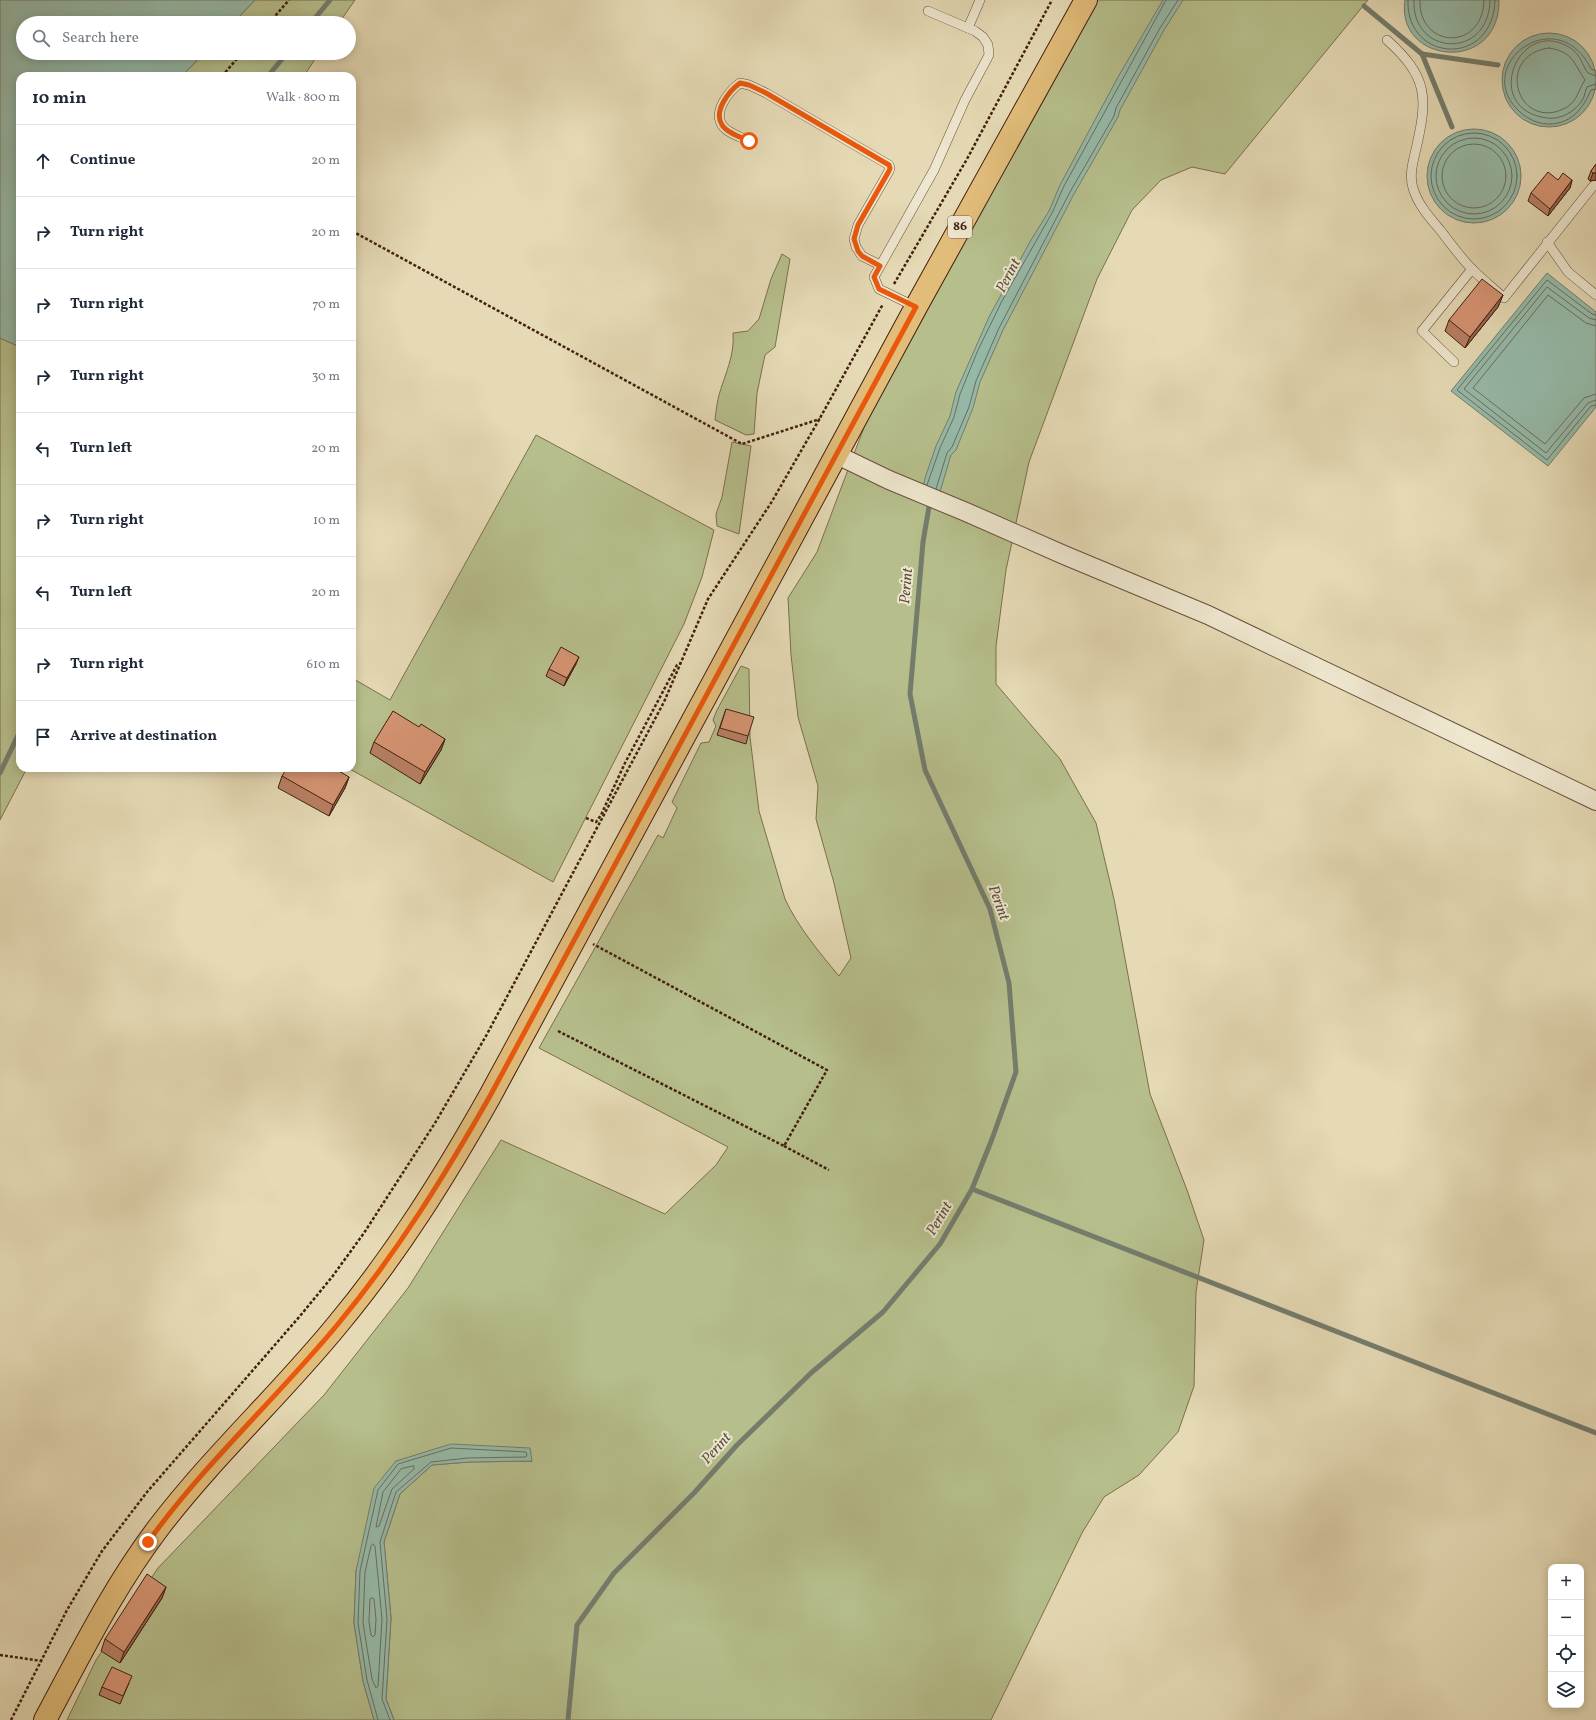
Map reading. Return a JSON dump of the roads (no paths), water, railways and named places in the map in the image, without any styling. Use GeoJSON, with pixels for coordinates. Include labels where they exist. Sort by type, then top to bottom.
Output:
{"type":"FeatureCollection","features":[{"type":"Feature","properties":{"kind":"main road","name":"86"},"geometry":{"type":"LineString","coordinates":[[45,1720],[114,1597],[158,1528],[195,1483],[339,1323],[392,1254],[447,1170],[490,1096],[916,307],[1086,0]]}},
{"type":"Feature","properties":{"kind":"street"},"geometry":{"type":"LineString","coordinates":[[837,455],[889,480],[1208,615],[1596,801]]}},
{"type":"Feature","properties":{"kind":"lane"},"geometry":{"type":"LineString","coordinates":[[968,28],[980,0]]}},
{"type":"Feature","properties":{"kind":"lane"},"geometry":{"type":"LineString","coordinates":[[916,307],[879,289],[875,283],[874,277],[934,170],[965,100],[986,64],[989,55],[988,45],[983,37],[968,28],[928,11]]}},
{"type":"Feature","properties":{"kind":"lane"},"geometry":{"type":"LineString","coordinates":[[1387,40],[1410,62],[1421,87],[1423,119],[1411,170],[1412,187],[1416,198],[1423,209],[1472,269],[1504,298],[1547,242],[1594,185]]}},
{"type":"Feature","properties":{"kind":"lane"},"geometry":{"type":"LineString","coordinates":[[749,141],[728,130],[722,125],[720,119],[721,108],[726,98],[733,88],[740,83],[749,85],[766,93],[889,165],[889,171],[858,225],[854,239],[858,251],[862,256],[880,266]]}},
{"type":"Feature","properties":{"kind":"lane"},"geometry":{"type":"LineString","coordinates":[[1547,242],[1568,272],[1596,295]]}},
{"type":"Feature","properties":{"kind":"lane"},"geometry":{"type":"LineString","coordinates":[[1454,362],[1422,331],[1472,269]]}},
{"type":"Feature","properties":{"kind":"water"},"geometry":{"type":"Polygon","coordinates":[[[0,0],[255,0],[240,16],[16,16],[16,60],[197,60],[186,72],[16,72],[16,345],[0,338],[0,0]]]}},
{"type":"Feature","properties":{"kind":"water"},"geometry":{"type":"Polygon","coordinates":[[[1163,0],[1183,0],[1164,30],[1120,110],[1118,117],[1074,194],[1003,330],[980,382],[973,408],[956,450],[951,455],[936,505],[921,498],[925,478],[936,446],[950,416],[956,392],[989,317],[1031,240],[1049,211],[1060,185],[1118,77],[1163,0]]]}},
{"type":"Feature","properties":{"kind":"water"},"geometry":{"type":"Polygon","coordinates":[[[1405,0],[1499,0],[1495,24],[1483,41],[1467,50],[1449,52],[1431,48],[1416,38],[1406,21],[1405,0]]]}},
{"type":"Feature","properties":{"kind":"water"},"geometry":{"type":"Polygon","coordinates":[[[1549,33],[1567,36],[1582,47],[1593,62],[1596,80],[1593,98],[1582,113],[1567,124],[1549,127],[1531,124],[1516,113],[1505,98],[1502,80],[1505,62],[1516,47],[1531,36],[1549,33]]]}},
{"type":"Feature","properties":{"kind":"water"},"geometry":{"type":"Polygon","coordinates":[[[1474,129],[1492,132],[1507,143],[1518,158],[1521,176],[1518,194],[1507,209],[1492,220],[1474,223],[1456,220],[1441,209],[1430,194],[1427,176],[1430,158],[1441,143],[1456,132],[1474,129]]]}},
{"type":"Feature","properties":{"kind":"water"},"geometry":{"type":"Polygon","coordinates":[[[1547,273],[1596,312],[1596,407],[1548,466],[1451,391],[1547,273]]]}},
{"type":"Feature","properties":{"kind":"water"},"geometry":{"type":"Polygon","coordinates":[[[451,1444],[530,1448],[532,1461],[469,1462],[432,1465],[400,1494],[384,1542],[391,1618],[386,1699],[394,1720],[374,1720],[363,1681],[354,1623],[356,1571],[374,1488],[396,1461],[451,1444]]]}},
{"type":"Feature","properties":{"kind":"waterway"},"geometry":{"type":"LineString","coordinates":[[317,16],[330,0]]}},
{"type":"Feature","properties":{"kind":"waterway"},"geometry":{"type":"LineString","coordinates":[[1364,6],[1422,54],[1452,127]]}},
{"type":"Feature","properties":{"kind":"waterway"},"geometry":{"type":"LineString","coordinates":[[1422,54],[1498,65]]}},
{"type":"Feature","properties":{"kind":"waterway"},"geometry":{"type":"LineString","coordinates":[[271,72],[281,60]]}},
{"type":"Feature","properties":{"kind":"waterway","name":"Perint"},"geometry":{"type":"LineString","coordinates":[[568,1720],[577,1625],[614,1573],[694,1493],[737,1445],[811,1373],[883,1312],[940,1244],[972,1189],[1016,1072],[1009,983],[990,909],[925,770],[910,694],[923,542],[930,501]]}},
{"type":"Feature","properties":{"kind":"waterway"},"geometry":{"type":"LineString","coordinates":[[0,773],[16,739]]}},
{"type":"Feature","properties":{"kind":"waterway"},"geometry":{"type":"LineString","coordinates":[[972,1189],[1596,1433]]}}]}
